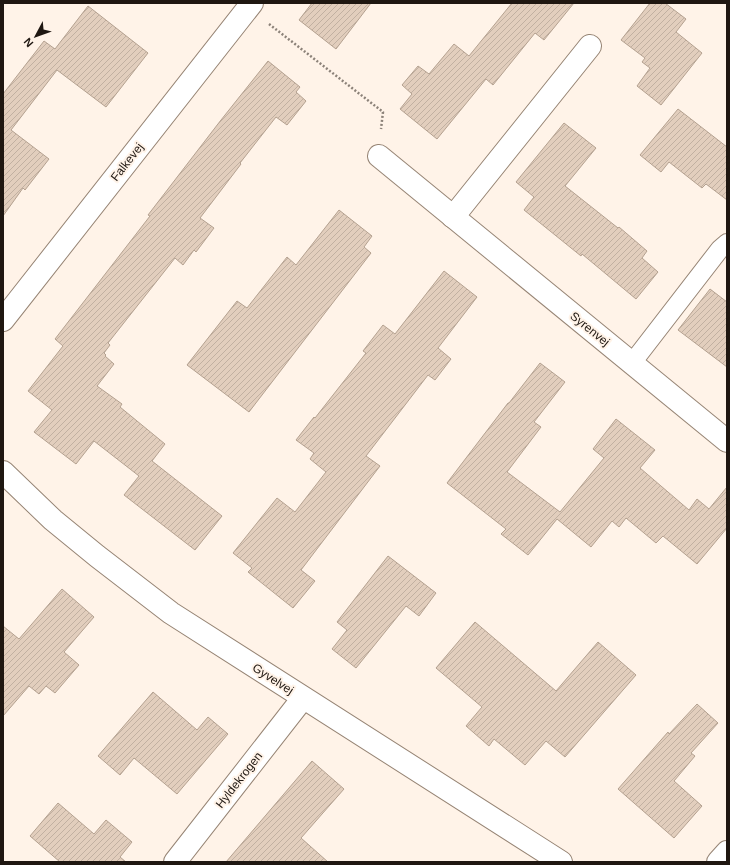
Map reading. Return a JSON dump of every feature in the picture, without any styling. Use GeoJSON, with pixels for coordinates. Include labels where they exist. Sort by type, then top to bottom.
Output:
{"type":"FeatureCollection","features":[{"type":"Feature","properties":{"kind":"street","name":"Falkevej"},"geometry":{"type":"LineString","coordinates":[[3,320],[252,3]]}},
{"type":"Feature","properties":{"kind":"street"},"geometry":{"type":"LineString","coordinates":[[453,217],[590,46]]}},
{"type":"Feature","properties":{"kind":"street","name":"Syrenvej"},"geometry":{"type":"LineString","coordinates":[[379,156],[727,441]]}},
{"type":"Feature","properties":{"kind":"street","name":"Gyvelvej"},"geometry":{"type":"LineString","coordinates":[[3,472],[53,520],[171,613],[560,862]]}},
{"type":"Feature","properties":{"kind":"street","name":"Hyldekrogen"},"geometry":{"type":"LineString","coordinates":[[174,862],[303,698]]}},
{"type":"Feature","properties":{"kind":"street"},"geometry":{"type":"LineString","coordinates":[[718,862],[727,852]]}},
{"type":"Feature","properties":{"kind":"lane"},"geometry":{"type":"LineString","coordinates":[[632,364],[720,249],[727,242]]}},
{"type":"Feature","properties":{"kind":"path"},"geometry":{"type":"LineString","coordinates":[[270,25],[383,112]]}},
{"type":"Feature","properties":{"kind":"building"},"geometry":{"type":"Polygon","coordinates":[[[312,3],[371,3],[336,49],[299,20],[312,3]]]}},
{"type":"Feature","properties":{"kind":"building"},"geometry":{"type":"Polygon","coordinates":[[[512,3],[574,3],[544,40],[535,33],[493,85],[486,79],[437,139],[400,109],[412,94],[402,85],[418,66],[429,74],[454,44],[469,56],[512,3]]]}},
{"type":"Feature","properties":{"kind":"building"},"geometry":{"type":"Polygon","coordinates":[[[650,3],[665,3],[686,19],[676,32],[702,53],[661,105],[637,86],[650,68],[642,62],[645,58],[621,40],[650,3]]]}},
{"type":"Feature","properties":{"kind":"building"},"geometry":{"type":"Polygon","coordinates":[[[88,6],[148,53],[106,107],[57,70],[11,130],[49,159],[25,190],[23,188],[3,216],[3,94],[44,41],[55,49],[88,6]]]}},
{"type":"Feature","properties":{"kind":"building"},"geometry":{"type":"Polygon","coordinates":[[[268,61],[300,87],[296,92],[306,101],[287,125],[276,117],[200,218],[214,228],[196,252],[194,250],[183,265],[175,258],[108,343],[110,345],[104,353],[106,355],[105,356],[114,364],[97,386],[122,404],[120,407],[165,444],[152,461],[222,516],[195,550],[124,495],[139,476],[94,441],[76,464],[34,432],[52,410],[28,391],[63,346],[55,339],[150,216],[148,215],[268,61]]]}},
{"type":"Feature","properties":{"kind":"building"},"geometry":{"type":"Polygon","coordinates":[[[678,109],[727,147],[727,200],[706,184],[702,188],[669,162],[661,172],[640,155],[678,109]]]}},
{"type":"Feature","properties":{"kind":"building"},"geometry":{"type":"Polygon","coordinates":[[[564,123],[596,148],[565,186],[618,228],[619,227],[647,251],[642,258],[658,272],[636,299],[582,254],[581,256],[524,210],[534,197],[516,182],[564,123]]]}},
{"type":"Feature","properties":{"kind":"building"},"geometry":{"type":"Polygon","coordinates":[[[339,210],[372,236],[364,247],[371,253],[249,412],[187,365],[237,301],[247,308],[287,257],[296,265],[339,210]]]}},
{"type":"Feature","properties":{"kind":"building"},"geometry":{"type":"Polygon","coordinates":[[[444,271],[477,297],[438,348],[451,359],[435,380],[428,375],[366,456],[380,466],[301,570],[315,581],[293,608],[248,572],[252,568],[233,553],[277,498],[295,512],[326,472],[310,459],[314,453],[296,440],[366,353],[363,351],[383,325],[395,334],[444,271]]]}},
{"type":"Feature","properties":{"kind":"building"},"geometry":{"type":"Polygon","coordinates":[[[710,289],[727,302],[727,367],[678,330],[710,289]]]}},
{"type":"Feature","properties":{"kind":"building"},"geometry":{"type":"Polygon","coordinates":[[[540,363],[565,382],[534,422],[541,427],[507,472],[560,512],[604,458],[593,449],[616,419],[655,450],[640,468],[689,510],[697,499],[709,509],[727,487],[727,528],[697,564],[663,536],[656,543],[626,518],[619,527],[612,521],[591,547],[557,519],[528,555],[501,534],[506,529],[447,483],[540,363]]]}},
{"type":"Feature","properties":{"kind":"building"},"geometry":{"type":"Polygon","coordinates":[[[388,556],[436,593],[419,616],[406,606],[356,668],[332,649],[347,630],[337,622],[388,556]]]}},
{"type":"Feature","properties":{"kind":"building"},"geometry":{"type":"Polygon","coordinates":[[[62,589],[94,617],[64,652],[79,665],[55,693],[46,686],[39,694],[29,686],[3,716],[3,626],[19,639],[62,589]]]}},
{"type":"Feature","properties":{"kind":"building"},"geometry":{"type":"Polygon","coordinates":[[[475,622],[556,691],[598,642],[636,675],[565,757],[546,741],[525,765],[494,739],[489,746],[466,726],[482,707],[436,668],[475,622]]]}},
{"type":"Feature","properties":{"kind":"building"},"geometry":{"type":"Polygon","coordinates":[[[153,692],[197,730],[208,717],[228,734],[177,794],[134,758],[120,775],[98,756],[153,692]]]}},
{"type":"Feature","properties":{"kind":"building"},"geometry":{"type":"Polygon","coordinates":[[[697,704],[718,723],[691,753],[695,756],[674,781],[702,806],[674,838],[618,789],[668,732],[669,734],[697,704]]]}},
{"type":"Feature","properties":{"kind":"building"},"geometry":{"type":"Polygon","coordinates":[[[312,761],[344,789],[301,838],[328,862],[226,862],[312,761]]]}},
{"type":"Feature","properties":{"kind":"building"},"geometry":{"type":"Polygon","coordinates":[[[58,803],[94,834],[106,820],[132,842],[120,857],[126,862],[60,862],[30,836],[58,803]]]}}]}
